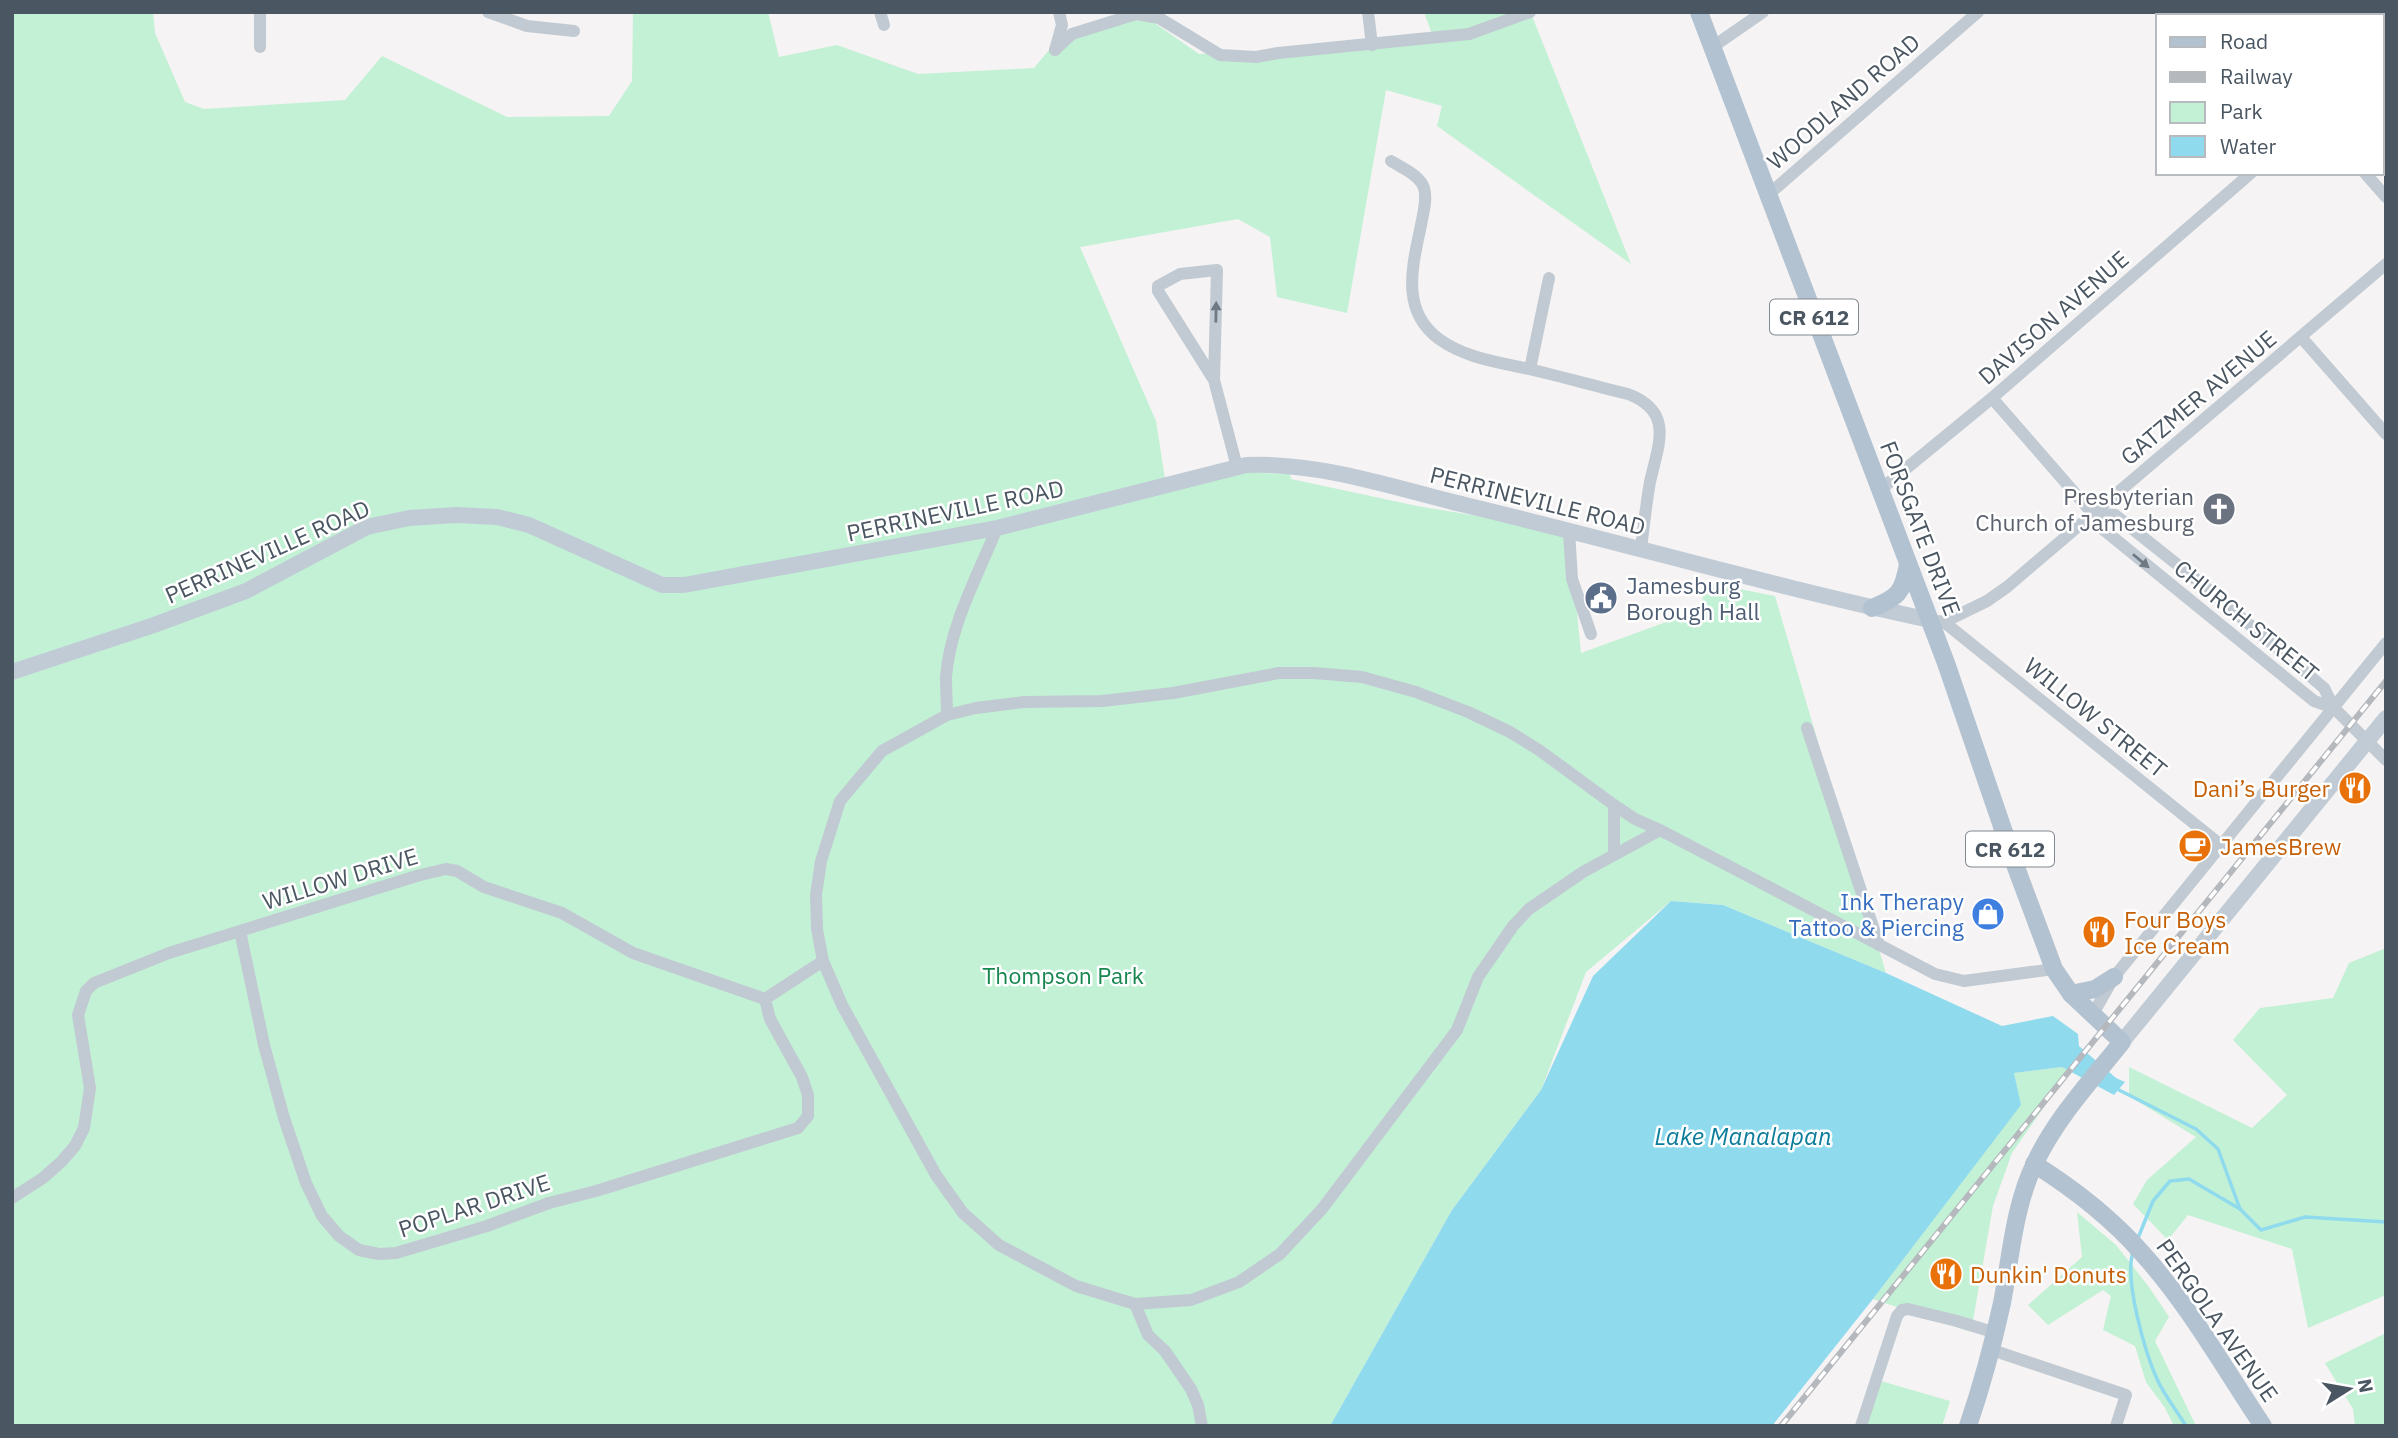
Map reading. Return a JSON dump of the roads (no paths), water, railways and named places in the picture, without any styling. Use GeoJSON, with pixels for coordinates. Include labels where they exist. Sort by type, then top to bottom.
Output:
{"type":"FeatureCollection","features":[{"type":"Feature","properties":{"kind":"main road","name":"FORSGATE DRIVE"},"geometry":{"type":"LineString","coordinates":[[1699,12],[1908,564],[1937,621],[2054,969],[2071,994],[2122,1042]]}},
{"type":"Feature","properties":{"kind":"main road"},"geometry":{"type":"LineString","coordinates":[[1872,608],[1897,595],[1904,586],[1908,564]]}},
{"type":"Feature","properties":{"kind":"main road"},"geometry":{"type":"LineString","coordinates":[[2071,994],[2095,989],[2114,977]]}},
{"type":"Feature","properties":{"kind":"main road"},"geometry":{"type":"LineString","coordinates":[[1968,1426],[1994,1341],[2017,1219],[2034,1164],[2050,1134],[2122,1042]]}},
{"type":"Feature","properties":{"kind":"main road","name":"PERGOLA AVENUE"},"geometry":{"type":"LineString","coordinates":[[2034,1164],[2068,1186],[2142,1252],[2182,1304],[2263,1426]]}},
{"type":"Feature","properties":{"kind":"street"},"geometry":{"type":"LineString","coordinates":[[260,12],[260,47]]}},
{"type":"Feature","properties":{"kind":"street"},"geometry":{"type":"LineString","coordinates":[[488,12],[527,26],[574,31]]}},
{"type":"Feature","properties":{"kind":"street"},"geometry":{"type":"LineString","coordinates":[[1059,12],[1062,25],[1055,50],[1072,34],[1136,14],[1160,15],[1220,55],[1255,57],[1469,34],[1530,12]]}},
{"type":"Feature","properties":{"kind":"street"},"geometry":{"type":"LineString","coordinates":[[1368,12],[1372,45]]}},
{"type":"Feature","properties":{"kind":"street"},"geometry":{"type":"LineString","coordinates":[[1712,48],[1763,12]]}},
{"type":"Feature","properties":{"kind":"street","name":"WOODLAND ROAD"},"geometry":{"type":"LineString","coordinates":[[1768,195],[1978,12]]}},
{"type":"Feature","properties":{"kind":"street"},"geometry":{"type":"LineString","coordinates":[[1391,161],[1412,174],[1424,188],[1426,202],[1411,275],[1416,312],[1425,326],[1438,338],[1470,355],[1628,394],[1643,400],[1656,414],[1661,431],[1641,548]]}},
{"type":"Feature","properties":{"kind":"street","name":"DAVISON AVENUE"},"geometry":{"type":"LineString","coordinates":[[1880,490],[1992,398],[2249,175]]}},
{"type":"Feature","properties":{"kind":"street"},"geometry":{"type":"LineString","coordinates":[[2367,175],[2386,197]]}},
{"type":"Feature","properties":{"kind":"street","name":"GATZMER AVENUE"},"geometry":{"type":"LineString","coordinates":[[1937,621],[1996,595],[2386,264]]}},
{"type":"Feature","properties":{"kind":"street"},"geometry":{"type":"LineString","coordinates":[[1214,380],[1158,291],[1158,286],[1180,274],[1217,270],[1214,380],[1237,467]]}},
{"type":"Feature","properties":{"kind":"street"},"geometry":{"type":"LineString","coordinates":[[1530,369],[1549,278]]}},
{"type":"Feature","properties":{"kind":"street"},"geometry":{"type":"LineString","coordinates":[[2301,337],[2386,434]]}},
{"type":"Feature","properties":{"kind":"street"},"geometry":{"type":"LineString","coordinates":[[1992,398],[2093,514]]}},
{"type":"Feature","properties":{"kind":"street","name":"PERRINEVILLE ROAD"},"geometry":{"type":"LineString","coordinates":[[12,672],[246,591],[367,527],[409,518],[456,515],[496,517],[528,525],[662,585],[713,581],[997,528],[1237,467],[1273,464],[1311,468],[1641,548],[1808,594],[1937,621]]}},
{"type":"Feature","properties":{"kind":"street","name":"CHURCH STREET"},"geometry":{"type":"LineString","coordinates":[[2093,514],[2104,530],[2192,603],[2314,701],[2334,708]]}},
{"type":"Feature","properties":{"kind":"street","name":"CHURCH STREET"},"geometry":{"type":"LineString","coordinates":[[2093,514],[2115,514],[2146,538],[2324,688],[2334,708],[2386,760]]}},
{"type":"Feature","properties":{"kind":"street"},"geometry":{"type":"LineString","coordinates":[[947,715],[946,676],[951,647],[963,609],[997,528]]}},
{"type":"Feature","properties":{"kind":"street"},"geometry":{"type":"LineString","coordinates":[[1569,531],[1572,579],[1591,634]]}},
{"type":"Feature","properties":{"kind":"street","name":"WILLOW STREET"},"geometry":{"type":"LineString","coordinates":[[1937,621],[2222,846]]}},
{"type":"Feature","properties":{"kind":"street"},"geometry":{"type":"LineString","coordinates":[[2093,1014],[2114,977],[2386,643]]}},
{"type":"Feature","properties":{"kind":"street"},"geometry":{"type":"LineString","coordinates":[[1660,830],[1614,854],[1529,908],[1513,926],[1478,977],[1457,1030],[1322,1209],[1280,1254],[1239,1282],[1191,1300],[1135,1304],[1076,1286],[999,1245],[963,1213],[936,1175],[842,1005],[823,961],[817,929],[816,895],[821,861],[840,801],[882,751],[947,715],[1024,702],[1102,701],[1173,693],[1279,673],[1314,673],[1362,677],[1429,697],[1510,732],[1614,805],[1935,974],[1964,981],[2054,969]]}},
{"type":"Feature","properties":{"kind":"street"},"geometry":{"type":"LineString","coordinates":[[2122,1042],[2386,718]]}},
{"type":"Feature","properties":{"kind":"street"},"geometry":{"type":"LineString","coordinates":[[1807,728],[1879,944]]}},
{"type":"Feature","properties":{"kind":"street"},"geometry":{"type":"LineString","coordinates":[[1614,805],[1614,854]]}},
{"type":"Feature","properties":{"kind":"street","name":"WILLOW DRIVE"},"geometry":{"type":"LineString","coordinates":[[12,1198],[61,1162],[75,1146],[84,1128],[90,1088],[78,1015],[86,991],[94,983],[143,962],[420,875],[446,869],[457,871],[484,887],[562,913],[633,953],[765,999]]}},
{"type":"Feature","properties":{"kind":"street","name":"POPLAR DRIVE"},"geometry":{"type":"LineString","coordinates":[[240,931],[277,1094],[306,1183],[322,1216],[340,1236],[359,1250],[369,1253],[396,1253],[487,1226],[549,1203],[798,1128],[808,1116],[808,1095],[802,1077],[770,1019],[765,999]]}},
{"type":"Feature","properties":{"kind":"street"},"geometry":{"type":"LineString","coordinates":[[765,999],[823,961]]}},
{"type":"Feature","properties":{"kind":"street"},"geometry":{"type":"LineString","coordinates":[[1135,1304],[1148,1335],[1165,1351],[1191,1389],[1198,1405],[1202,1426]]}},
{"type":"Feature","properties":{"kind":"street"},"geometry":{"type":"LineString","coordinates":[[1861,1426],[1897,1316],[1902,1310],[1908,1309],[1957,1321],[1994,1341],[2126,1395],[2116,1426]]}},
{"type":"Feature","properties":{"kind":"water","name":"Lake Manalapan"},"geometry":{"type":"Polygon","coordinates":[[[1671,901],[1723,905],[1886,973],[2002,1026],[2053,1016],[2078,1034],[2079,1046],[2116,1078],[2125,1082],[2114,1095],[2062,1067],[2014,1073],[2021,1105],[1772,1426],[1330,1426],[1452,1210],[1541,1090],[1593,976],[1671,901]]]}},
{"type":"Feature","properties":{"kind":"waterway"},"geometry":{"type":"LineString","coordinates":[[2119,1090],[2196,1129],[2218,1149],[2240,1209],[2261,1230],[2305,1217],[2386,1222]]}},
{"type":"Feature","properties":{"kind":"waterway"},"geometry":{"type":"LineString","coordinates":[[2138,1238],[2153,1201],[2170,1181],[2189,1179],[2240,1209]]}},
{"type":"Feature","properties":{"kind":"waterway"},"geometry":{"type":"LineString","coordinates":[[2133,1252],[2133,1297],[2147,1352],[2160,1385],[2186,1426]]}},
{"type":"Feature","properties":{"kind":"railway"},"geometry":{"type":"LineString","coordinates":[[1781,1426],[2386,681]]}},
{"type":"Feature","properties":{"kind":"place","name":"Presbyterian Church of Jamesburg"},"geometry":{"type":"Point","coordinates":[2219,509]}},
{"type":"Feature","properties":{"kind":"place","name":"Jamesburg Borough Hall"},"geometry":{"type":"Point","coordinates":[1601,598]}},
{"type":"Feature","properties":{"kind":"place","name":"Dani’s Burger"},"geometry":{"type":"Point","coordinates":[2355,788]}},
{"type":"Feature","properties":{"kind":"place","name":"JamesBrew"},"geometry":{"type":"Point","coordinates":[2195,846]}},
{"type":"Feature","properties":{"kind":"place","name":"Ink Therapy Tattoo & Piercing"},"geometry":{"type":"Point","coordinates":[1988,914]}},
{"type":"Feature","properties":{"kind":"place","name":"Four Boys Ice Cream"},"geometry":{"type":"Point","coordinates":[2099,932]}},
{"type":"Feature","properties":{"kind":"place","name":"Dunkin' Donuts"},"geometry":{"type":"Point","coordinates":[1946,1274]}},
{"type":"Feature","properties":{"kind":"park label","name":"Thompson Park"},"geometry":{"type":"Point","coordinates":[1063,975]}}]}
